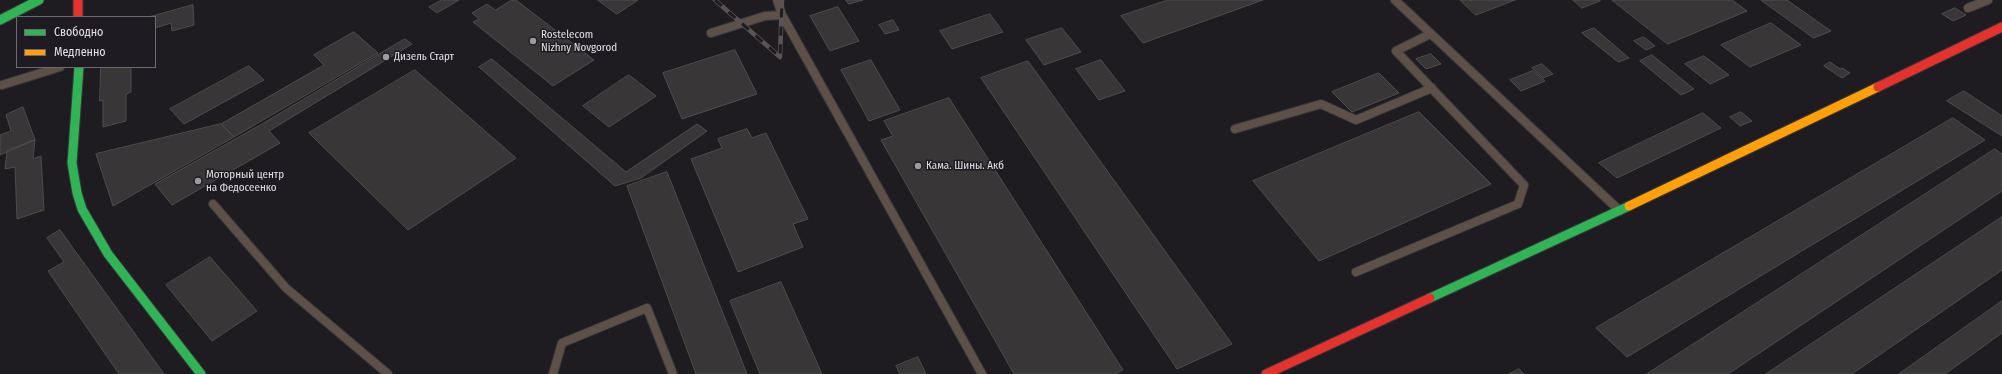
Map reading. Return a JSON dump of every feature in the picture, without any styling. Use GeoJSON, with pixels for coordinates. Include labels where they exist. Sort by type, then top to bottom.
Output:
{"type":"FeatureCollection","features":[{"type":"Feature","properties":{"kind":"street"},"geometry":{"type":"LineString","coordinates":[[0,20],[39,0]]}},
{"type":"Feature","properties":{"kind":"street"},"geometry":{"type":"LineString","coordinates":[[78,0],[78,16]]}},
{"type":"Feature","properties":{"kind":"street"},"geometry":{"type":"LineString","coordinates":[[1266,374],[1620,211],[2002,27]]}},
{"type":"Feature","properties":{"kind":"street"},"geometry":{"type":"LineString","coordinates":[[79,68],[79,95],[73,151],[73,176],[80,203],[92,230],[201,374]]}},
{"type":"Feature","properties":{"kind":"lane"},"geometry":{"type":"LineString","coordinates":[[777,0],[782,15],[982,374]]}},
{"type":"Feature","properties":{"kind":"lane"},"geometry":{"type":"LineString","coordinates":[[1395,0],[1620,211]]}},
{"type":"Feature","properties":{"kind":"lane"},"geometry":{"type":"LineString","coordinates":[[1968,8],[1988,0]]}},
{"type":"Feature","properties":{"kind":"lane"},"geometry":{"type":"LineString","coordinates":[[711,33],[765,16],[782,15]]}},
{"type":"Feature","properties":{"kind":"lane"},"geometry":{"type":"LineString","coordinates":[[1356,272],[1518,204],[1524,185],[1396,52],[1430,34]]}},
{"type":"Feature","properties":{"kind":"lane"},"geometry":{"type":"LineString","coordinates":[[2,85],[57,68]]}},
{"type":"Feature","properties":{"kind":"lane"},"geometry":{"type":"LineString","coordinates":[[1236,129],[1321,104],[1356,120],[1432,88]]}},
{"type":"Feature","properties":{"kind":"lane"},"geometry":{"type":"LineString","coordinates":[[213,204],[286,288],[388,374]]}},
{"type":"Feature","properties":{"kind":"lane"},"geometry":{"type":"LineString","coordinates":[[553,374],[562,343],[647,308],[673,374]]}},
{"type":"Feature","properties":{"kind":"building"},"geometry":{"type":"Polygon","coordinates":[[[442,0],[459,0],[437,13],[429,7],[442,0]]]}},
{"type":"Feature","properties":{"kind":"building","name":"Rostelecom Nizhny Novgorod"},"geometry":{"type":"Polygon","coordinates":[[[512,0],[516,0],[594,60],[553,86],[473,22],[479,19],[472,13],[487,4],[495,10],[512,0]]]}},
{"type":"Feature","properties":{"kind":"building","name":"Rostelecom Nizhny Novgorod"},"geometry":{"type":"Polygon","coordinates":[[[598,0],[638,0],[617,14],[598,0]]]}},
{"type":"Feature","properties":{"kind":"building"},"geometry":{"type":"Polygon","coordinates":[[[846,0],[863,0],[849,4],[846,0]]]}},
{"type":"Feature","properties":{"kind":"building"},"geometry":{"type":"Polygon","coordinates":[[[1168,0],[1263,0],[1143,43],[1121,16],[1168,0]]]}},
{"type":"Feature","properties":{"kind":"building"},"geometry":{"type":"Polygon","coordinates":[[[1460,0],[1515,0],[1476,15],[1460,0]]]}},
{"type":"Feature","properties":{"kind":"building"},"geometry":{"type":"Polygon","coordinates":[[[1573,0],[1600,0],[1600,1],[1582,8],[1573,0]]]}},
{"type":"Feature","properties":{"kind":"building"},"geometry":{"type":"Polygon","coordinates":[[[1612,0],[1732,0],[1747,11],[1668,44],[1612,0]]]}},
{"type":"Feature","properties":{"kind":"building"},"geometry":{"type":"Polygon","coordinates":[[[1761,0],[1787,0],[1831,31],[1814,38],[1761,0]]]}},
{"type":"Feature","properties":{"kind":"building"},"geometry":{"type":"Polygon","coordinates":[[[193,5],[194,25],[172,31],[171,23],[156,28],[156,16],[153,16],[193,5]]]}},
{"type":"Feature","properties":{"kind":"building"},"geometry":{"type":"Polygon","coordinates":[[[838,7],[859,41],[830,51],[810,16],[838,7]]]}},
{"type":"Feature","properties":{"kind":"building"},"geometry":{"type":"Polygon","coordinates":[[[1955,8],[1966,15],[1953,21],[1942,14],[1955,8]]]}},
{"type":"Feature","properties":{"kind":"building"},"geometry":{"type":"Polygon","coordinates":[[[990,14],[1003,32],[952,49],[940,31],[990,14]]]}},
{"type":"Feature","properties":{"kind":"building"},"geometry":{"type":"Polygon","coordinates":[[[893,20],[899,30],[885,34],[879,25],[893,20]]]}},
{"type":"Feature","properties":{"kind":"building"},"geometry":{"type":"Polygon","coordinates":[[[1771,23],[1801,45],[1750,67],[1721,45],[1771,23]]]}},
{"type":"Feature","properties":{"kind":"building"},"geometry":{"type":"Polygon","coordinates":[[[1062,28],[1081,52],[1044,65],[1026,40],[1062,28]]]}},
{"type":"Feature","properties":{"kind":"building"},"geometry":{"type":"Polygon","coordinates":[[[1594,28],[1629,58],[1618,62],[1582,33],[1594,28]]]}},
{"type":"Feature","properties":{"kind":"building"},"geometry":{"type":"Polygon","coordinates":[[[354,32],[378,53],[234,137],[221,124],[324,65],[314,55],[354,32]]]}},
{"type":"Feature","properties":{"kind":"building"},"geometry":{"type":"Polygon","coordinates":[[[1644,37],[1655,46],[1646,50],[1634,41],[1644,37]]]}},
{"type":"Feature","properties":{"kind":"building"},"geometry":{"type":"Polygon","coordinates":[[[405,39],[412,44],[269,131],[280,143],[172,205],[155,184],[262,124],[405,39]]]}},
{"type":"Feature","properties":{"kind":"building"},"geometry":{"type":"Polygon","coordinates":[[[735,50],[757,94],[682,119],[663,73],[735,50]]]}},
{"type":"Feature","properties":{"kind":"building"},"geometry":{"type":"Polygon","coordinates":[[[1431,54],[1441,64],[1426,69],[1416,59],[1431,54]]]}},
{"type":"Feature","properties":{"kind":"building"},"geometry":{"type":"Polygon","coordinates":[[[1652,55],[1694,89],[1681,95],[1640,61],[1652,55]]]}},
{"type":"Feature","properties":{"kind":"building"},"geometry":{"type":"Polygon","coordinates":[[[1704,56],[1729,75],[1710,84],[1685,64],[1704,56]]]}},
{"type":"Feature","properties":{"kind":"building"},"geometry":{"type":"Polygon","coordinates":[[[492,59],[626,172],[697,124],[707,131],[641,178],[615,186],[479,67],[492,59]]]}},
{"type":"Feature","properties":{"kind":"building"},"geometry":{"type":"Polygon","coordinates":[[[871,60],[900,110],[869,121],[841,70],[871,60]]]}},
{"type":"Feature","properties":{"kind":"building"},"geometry":{"type":"Polygon","coordinates":[[[1101,60],[1125,91],[1099,100],[1076,69],[1101,60]]]}},
{"type":"Feature","properties":{"kind":"building"},"geometry":{"type":"Polygon","coordinates":[[[1028,61],[1232,344],[1177,369],[981,78],[1028,61]]]}},
{"type":"Feature","properties":{"kind":"building"},"geometry":{"type":"Polygon","coordinates":[[[1830,62],[1840,69],[1842,68],[1850,73],[1842,78],[1824,66],[1830,62]]]}},
{"type":"Feature","properties":{"kind":"building"},"geometry":{"type":"Polygon","coordinates":[[[1542,64],[1553,74],[1543,78],[1532,68],[1542,64]]]}},
{"type":"Feature","properties":{"kind":"building"},"geometry":{"type":"Polygon","coordinates":[[[249,66],[264,80],[184,124],[170,109],[249,66]]]}},
{"type":"Feature","properties":{"kind":"building"},"geometry":{"type":"Polygon","coordinates":[[[101,68],[131,68],[131,92],[126,94],[126,121],[103,127],[103,100],[100,101],[101,68]]]}},
{"type":"Feature","properties":{"kind":"building"},"geometry":{"type":"Polygon","coordinates":[[[415,70],[516,158],[408,230],[309,133],[415,70]]]}},
{"type":"Feature","properties":{"kind":"building"},"geometry":{"type":"Polygon","coordinates":[[[1533,71],[1545,81],[1521,91],[1510,80],[1533,71]]]}},
{"type":"Feature","properties":{"kind":"building"},"geometry":{"type":"Polygon","coordinates":[[[1379,73],[1399,93],[1352,112],[1332,92],[1379,73]]]}},
{"type":"Feature","properties":{"kind":"building"},"geometry":{"type":"Polygon","coordinates":[[[629,75],[656,96],[609,127],[583,106],[629,75]]]}},
{"type":"Feature","properties":{"kind":"building"},"geometry":{"type":"Polygon","coordinates":[[[1964,91],[2002,116],[2002,136],[1947,101],[1964,91]]]}},
{"type":"Feature","properties":{"kind":"building"},"geometry":{"type":"Polygon","coordinates":[[[949,98],[1123,370],[1115,374],[1014,374],[881,140],[893,136],[884,121],[949,98]]]}},
{"type":"Feature","properties":{"kind":"building"},"geometry":{"type":"Polygon","coordinates":[[[23,107],[35,140],[0,155],[0,135],[11,131],[6,115],[23,107]]]}},
{"type":"Feature","properties":{"kind":"building"},"geometry":{"type":"Polygon","coordinates":[[[1419,112],[1491,184],[1319,261],[1253,181],[1419,112]]]}},
{"type":"Feature","properties":{"kind":"building"},"geometry":{"type":"Polygon","coordinates":[[[1741,112],[1752,121],[1740,126],[1730,117],[1741,112]]]}},
{"type":"Feature","properties":{"kind":"building"},"geometry":{"type":"Polygon","coordinates":[[[1703,113],[1721,128],[1617,178],[1599,163],[1703,113]]]}},
{"type":"Feature","properties":{"kind":"building"},"geometry":{"type":"Polygon","coordinates":[[[1953,118],[1985,140],[1627,357],[1596,328],[1953,118]]]}},
{"type":"Feature","properties":{"kind":"building"},"geometry":{"type":"Polygon","coordinates":[[[221,124],[234,137],[113,206],[96,154],[221,124]]]}},
{"type":"Feature","properties":{"kind":"building"},"geometry":{"type":"Polygon","coordinates":[[[747,129],[752,138],[766,133],[808,219],[793,224],[803,247],[738,272],[691,159],[722,148],[718,139],[747,129]]]}},
{"type":"Feature","properties":{"kind":"building"},"geometry":{"type":"Polygon","coordinates":[[[35,140],[33,159],[41,156],[44,210],[17,219],[15,167],[5,169],[7,151],[35,140]]]}},
{"type":"Feature","properties":{"kind":"building"},"geometry":{"type":"Polygon","coordinates":[[[1995,149],[2002,154],[2002,191],[1728,374],[1647,374],[1995,149]]]}},
{"type":"Feature","properties":{"kind":"building"},"geometry":{"type":"Polygon","coordinates":[[[667,172],[747,374],[696,374],[627,186],[667,172]]]}},
{"type":"Feature","properties":{"kind":"building"},"geometry":{"type":"Polygon","coordinates":[[[2002,217],[2002,270],[1852,374],[1766,374],[2002,217]]]}},
{"type":"Feature","properties":{"kind":"building"},"geometry":{"type":"Polygon","coordinates":[[[60,230],[164,374],[119,374],[48,271],[64,262],[47,238],[60,230]]]}},
{"type":"Feature","properties":{"kind":"building"},"geometry":{"type":"Polygon","coordinates":[[[210,257],[257,311],[212,341],[166,285],[210,257]]]}},
{"type":"Feature","properties":{"kind":"building"},"geometry":{"type":"Polygon","coordinates":[[[781,282],[822,374],[760,374],[730,301],[781,282]]]}},
{"type":"Feature","properties":{"kind":"building"},"geometry":{"type":"Polygon","coordinates":[[[2002,301],[2002,333],[1945,374],[1899,374],[2002,301]]]}},
{"type":"Feature","properties":{"kind":"building"},"geometry":{"type":"Polygon","coordinates":[[[918,357],[926,374],[900,374],[896,366],[918,357]]]}},
{"type":"Feature","properties":{"kind":"building"},"geometry":{"type":"Polygon","coordinates":[[[1519,369],[1524,374],[1509,374],[1519,369]]]}},
{"type":"Feature","properties":{"kind":"railway"},"geometry":{"type":"LineString","coordinates":[[715,0],[780,57],[782,0]]}},
{"type":"Feature","properties":{"kind":"traffic: fast"},"geometry":{"type":"LineString","coordinates":[[0,20],[39,0]]}},
{"type":"Feature","properties":{"kind":"traffic: fast"},"geometry":{"type":"LineString","coordinates":[[79,68],[72,136],[72,163],[73,176],[82,209],[108,254],[201,374]]}},
{"type":"Feature","properties":{"kind":"traffic: fast"},"geometry":{"type":"LineString","coordinates":[[1430,298],[1629,206]]}},
{"type":"Feature","properties":{"kind":"traffic: slow"},"geometry":{"type":"LineString","coordinates":[[1629,206],[1878,87]]}},
{"type":"Feature","properties":{"kind":"traffic: jam"},"geometry":{"type":"LineString","coordinates":[[78,0],[78,16]]}},
{"type":"Feature","properties":{"kind":"traffic: jam"},"geometry":{"type":"LineString","coordinates":[[1878,87],[2002,27]]}},
{"type":"Feature","properties":{"kind":"traffic: jam"},"geometry":{"type":"LineString","coordinates":[[1266,374],[1430,298]]}},
{"type":"Feature","properties":{"kind":"place","name":"Rostelecom Nizhny Novgorod"},"geometry":{"type":"Point","coordinates":[533,41]}},
{"type":"Feature","properties":{"kind":"place","name":"Дизель Старт"},"geometry":{"type":"Point","coordinates":[386,57]}},
{"type":"Feature","properties":{"kind":"place","name":"Кама. Шины. Акб"},"geometry":{"type":"Point","coordinates":[918,166]}},
{"type":"Feature","properties":{"kind":"place","name":"Моторный центр на Федосеенко"},"geometry":{"type":"Point","coordinates":[198,181]}}]}
